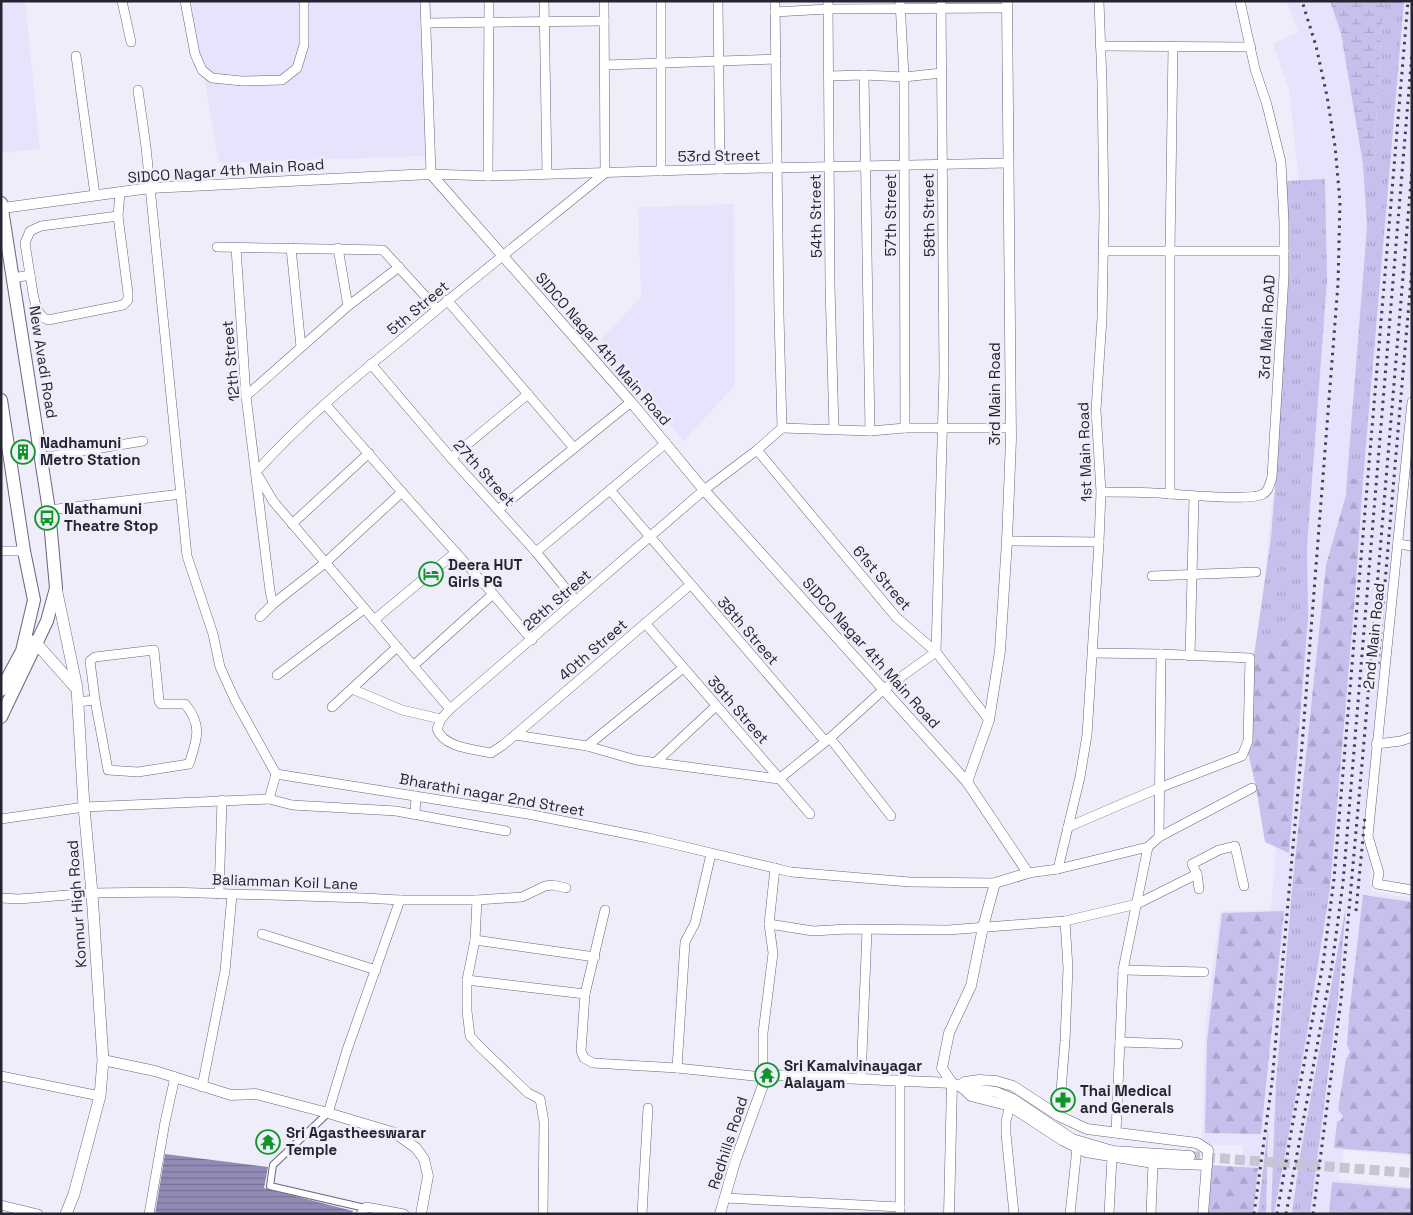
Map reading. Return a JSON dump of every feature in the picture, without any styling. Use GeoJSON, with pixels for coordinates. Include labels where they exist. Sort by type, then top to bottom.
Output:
{"type":"FeatureCollection","features":[{"type":"Feature","properties":{"kind":"main road","name":"New Avadi Road"},"geometry":{"type":"LineString","coordinates":[[1,690],[22,651],[47,621],[56,588],[49,510],[2,205]]}},
{"type":"Feature","properties":{"kind":"main road","name":"New Avadi Road"},"geometry":{"type":"LineString","coordinates":[[1,400],[5,464],[34,598],[31,641],[25,669],[1,718]]}},
{"type":"Feature","properties":{"kind":"main road","name":"Konnur High Road"},"geometry":{"type":"LineString","coordinates":[[56,588],[76,688],[103,1060],[100,1096],[74,1194],[66,1214]]}},
{"type":"Feature","properties":{"kind":"main road"},"geometry":{"type":"LineString","coordinates":[[34,598],[53,602]]}},
{"type":"Feature","properties":{"kind":"main road"},"geometry":{"type":"LineString","coordinates":[[31,641],[76,688]]}},
{"type":"Feature","properties":{"kind":"street"},"geometry":{"type":"LineString","coordinates":[[122,1],[130,42]]}},
{"type":"Feature","properties":{"kind":"street"},"geometry":{"type":"LineString","coordinates":[[185,1],[195,54],[202,70],[212,78],[242,81],[282,80],[297,68],[304,45],[304,1]]}},
{"type":"Feature","properties":{"kind":"street"},"geometry":{"type":"LineString","coordinates":[[426,1],[431,174]]}},
{"type":"Feature","properties":{"kind":"street"},"geometry":{"type":"LineString","coordinates":[[488,176],[489,1]]}},
{"type":"Feature","properties":{"kind":"street"},"geometry":{"type":"LineString","coordinates":[[544,1],[548,173]]}},
{"type":"Feature","properties":{"kind":"street"},"geometry":{"type":"LineString","coordinates":[[604,1],[605,173]]}},
{"type":"Feature","properties":{"kind":"street"},"geometry":{"type":"LineString","coordinates":[[661,1],[661,171]]}},
{"type":"Feature","properties":{"kind":"street"},"geometry":{"type":"LineString","coordinates":[[718,1],[720,169]]}},
{"type":"Feature","properties":{"kind":"street"},"geometry":{"type":"LineString","coordinates":[[775,1],[782,428],[870,431],[906,428],[1011,428]]}},
{"type":"Feature","properties":{"kind":"street","name":"1st Main Road"},"geometry":{"type":"LineString","coordinates":[[1058,869],[1080,776],[1087,735],[1099,542],[1101,492],[1096,410],[1102,318],[1103,120],[1099,1]]}},
{"type":"Feature","properties":{"kind":"street","name":"3rd Main RoAD"},"geometry":{"type":"LineString","coordinates":[[1101,492],[1170,494],[1194,497],[1262,495],[1267,491],[1272,477],[1284,251],[1281,162],[1240,1]]}},
{"type":"Feature","properties":{"kind":"street","name":"58th Street"},"geometry":{"type":"LineString","coordinates":[[936,652],[944,346],[941,4]]}},
{"type":"Feature","properties":{"kind":"street"},"geometry":{"type":"LineString","coordinates":[[775,12],[828,5],[1007,4]]}},
{"type":"Feature","properties":{"kind":"street","name":"3rd Main Road"},"geometry":{"type":"LineString","coordinates":[[967,782],[989,720],[1000,651],[1007,541],[1011,428],[1007,4]]}},
{"type":"Feature","properties":{"kind":"street","name":"54th Street"},"geometry":{"type":"LineString","coordinates":[[828,5],[834,430]]}},
{"type":"Feature","properties":{"kind":"street","name":"57th Street"},"geometry":{"type":"LineString","coordinates":[[900,5],[904,77],[906,428]]}},
{"type":"Feature","properties":{"kind":"street"},"geometry":{"type":"LineString","coordinates":[[426,23],[604,22]]}},
{"type":"Feature","properties":{"kind":"street"},"geometry":{"type":"LineString","coordinates":[[1100,46],[1251,47]]}},
{"type":"Feature","properties":{"kind":"street"},"geometry":{"type":"LineString","coordinates":[[1170,494],[1170,251],[1173,46]]}},
{"type":"Feature","properties":{"kind":"street"},"geometry":{"type":"LineString","coordinates":[[76,56],[95,196]]}},
{"type":"Feature","properties":{"kind":"street"},"geometry":{"type":"LineString","coordinates":[[605,65],[776,59]]}},
{"type":"Feature","properties":{"kind":"street"},"geometry":{"type":"LineString","coordinates":[[829,76],[904,77],[942,74]]}},
{"type":"Feature","properties":{"kind":"street"},"geometry":{"type":"LineString","coordinates":[[864,75],[870,431]]}},
{"type":"Feature","properties":{"kind":"street"},"geometry":{"type":"LineString","coordinates":[[138,90],[150,188],[187,556],[213,634],[220,667],[235,700],[276,774],[269,800]]}},
{"type":"Feature","properties":{"kind":"street","name":"53rd Street"},"geometry":{"type":"LineString","coordinates":[[431,174],[488,176],[1008,163]]}},
{"type":"Feature","properties":{"kind":"street","name":"5th Street"},"geometry":{"type":"LineString","coordinates":[[256,472],[276,450],[371,364],[447,300],[605,173]]}},
{"type":"Feature","properties":{"kind":"street","name":"SIDCO Nagar 4th Main Road"},"geometry":{"type":"LineString","coordinates":[[2,205],[95,196],[150,188],[431,174],[631,402],[704,490],[967,782],[1028,873]]}},
{"type":"Feature","properties":{"kind":"street"},"geometry":{"type":"LineString","coordinates":[[118,216],[41,226],[30,231],[25,242],[38,312],[42,318],[48,320],[123,305],[128,300],[118,216],[120,192]]}},
{"type":"Feature","properties":{"kind":"street"},"geometry":{"type":"LineString","coordinates":[[217,247],[383,250],[437,309]]}},
{"type":"Feature","properties":{"kind":"street","name":"12th Street"},"geometry":{"type":"LineString","coordinates":[[236,248],[246,396],[273,604]]}},
{"type":"Feature","properties":{"kind":"street"},"geometry":{"type":"LineString","coordinates":[[291,248],[301,347]]}},
{"type":"Feature","properties":{"kind":"street"},"geometry":{"type":"LineString","coordinates":[[338,248],[348,306]]}},
{"type":"Feature","properties":{"kind":"street"},"geometry":{"type":"LineString","coordinates":[[1103,251],[1284,251]]}},
{"type":"Feature","properties":{"kind":"street"},"geometry":{"type":"LineString","coordinates":[[246,396],[348,306],[399,267]]}},
{"type":"Feature","properties":{"kind":"street"},"geometry":{"type":"LineString","coordinates":[[13,278],[30,275]]}},
{"type":"Feature","properties":{"kind":"street"},"geometry":{"type":"LineString","coordinates":[[447,300],[574,448]]}},
{"type":"Feature","properties":{"kind":"street","name":"27th Street"},"geometry":{"type":"LineString","coordinates":[[371,364],[451,458],[499,509],[576,601]]}},
{"type":"Feature","properties":{"kind":"street"},"geometry":{"type":"LineString","coordinates":[[451,458],[528,394]]}},
{"type":"Feature","properties":{"kind":"street"},"geometry":{"type":"LineString","coordinates":[[499,509],[631,402]]}},
{"type":"Feature","properties":{"kind":"street","name":"2nd Main Road"},"geometry":{"type":"LineString","coordinates":[[1412,402],[1368,836],[1378,873],[1377,884],[1412,890]]}},
{"type":"Feature","properties":{"kind":"street"},"geometry":{"type":"LineString","coordinates":[[326,405],[532,640]]}},
{"type":"Feature","properties":{"kind":"street","name":"28th Street"},"geometry":{"type":"LineString","coordinates":[[441,719],[450,709],[704,490],[757,450],[782,428]]}},
{"type":"Feature","properties":{"kind":"street"},"geometry":{"type":"LineString","coordinates":[[41,458],[143,441]]}},
{"type":"Feature","properties":{"kind":"street"},"geometry":{"type":"LineString","coordinates":[[536,552],[666,443]]}},
{"type":"Feature","properties":{"kind":"street","name":"61st Street"},"geometry":{"type":"LineString","coordinates":[[757,450],[896,617],[936,652],[989,720]]}},
{"type":"Feature","properties":{"kind":"street"},"geometry":{"type":"LineString","coordinates":[[292,524],[369,453]]}},
{"type":"Feature","properties":{"kind":"street"},"geometry":{"type":"LineString","coordinates":[[256,472],[273,501],[450,709]]}},
{"type":"Feature","properties":{"kind":"street","name":"38th Street"},"geometry":{"type":"LineString","coordinates":[[610,490],[652,536],[690,586],[828,739],[891,816]]}},
{"type":"Feature","properties":{"kind":"street"},"geometry":{"type":"LineString","coordinates":[[260,617],[273,604],[325,563],[402,492]]}},
{"type":"Feature","properties":{"kind":"street"},"geometry":{"type":"LineString","coordinates":[[49,510],[181,494]]}},
{"type":"Feature","properties":{"kind":"street"},"geometry":{"type":"LineString","coordinates":[[1190,656],[1194,497]]}},
{"type":"Feature","properties":{"kind":"street"},"geometry":{"type":"LineString","coordinates":[[1007,541],[1099,542]]}},
{"type":"Feature","properties":{"kind":"street"},"geometry":{"type":"LineString","coordinates":[[1398,544],[1412,546]]}},
{"type":"Feature","properties":{"kind":"street"},"geometry":{"type":"LineString","coordinates":[[1,551],[24,551]]}},
{"type":"Feature","properties":{"kind":"street"},"geometry":{"type":"LineString","coordinates":[[374,620],[456,552]]}},
{"type":"Feature","properties":{"kind":"street"},"geometry":{"type":"LineString","coordinates":[[1152,576],[1256,572]]}},
{"type":"Feature","properties":{"kind":"street","name":"40th Street"},"geometry":{"type":"LineString","coordinates":[[441,719],[437,730],[446,742],[491,753],[515,735],[690,586]]}},
{"type":"Feature","properties":{"kind":"street"},"geometry":{"type":"LineString","coordinates":[[413,666],[493,594]]}},
{"type":"Feature","properties":{"kind":"street"},"geometry":{"type":"LineString","coordinates":[[277,675],[364,609]]}},
{"type":"Feature","properties":{"kind":"street","name":"39th Street"},"geometry":{"type":"LineString","coordinates":[[646,623],[810,814]]}},
{"type":"Feature","properties":{"kind":"street"},"geometry":{"type":"LineString","coordinates":[[332,707],[397,647]]}},
{"type":"Feature","properties":{"kind":"street"},"geometry":{"type":"LineString","coordinates":[[154,650],[159,701],[161,704],[185,704],[194,715],[197,739],[188,764],[138,772],[108,770],[95,700],[90,661],[95,657],[154,650]]}},
{"type":"Feature","properties":{"kind":"street"},"geometry":{"type":"LineString","coordinates":[[515,735],[587,746],[636,760],[779,778],[828,739],[884,689],[936,652]]}},
{"type":"Feature","properties":{"kind":"street"},"geometry":{"type":"LineString","coordinates":[[1068,827],[1159,788],[1235,760],[1242,756],[1248,742],[1250,658],[1092,652]]}},
{"type":"Feature","properties":{"kind":"street"},"geometry":{"type":"LineString","coordinates":[[1159,837],[1161,654]]}},
{"type":"Feature","properties":{"kind":"street"},"geometry":{"type":"LineString","coordinates":[[587,746],[683,668]]}},
{"type":"Feature","properties":{"kind":"street"},"geometry":{"type":"LineString","coordinates":[[352,689],[402,710],[441,719]]}},
{"type":"Feature","properties":{"kind":"street"},"geometry":{"type":"LineString","coordinates":[[77,702],[95,700]]}},
{"type":"Feature","properties":{"kind":"street"},"geometry":{"type":"LineString","coordinates":[[656,762],[716,706]]}},
{"type":"Feature","properties":{"kind":"street"},"geometry":{"type":"LineString","coordinates":[[1376,744],[1401,741],[1412,737]]}},
{"type":"Feature","properties":{"kind":"street","name":"Bharathi nagar 2nd Street"},"geometry":{"type":"LineString","coordinates":[[276,774],[528,814],[648,838],[791,872],[910,882],[995,883]]}},
{"type":"Feature","properties":{"kind":"street"},"geometry":{"type":"LineString","coordinates":[[1207,1165],[1153,1163],[1112,1157],[1077,1148],[1010,1106],[971,1096],[958,1086],[942,1068],[949,1033],[971,986],[983,927],[995,883],[1028,873],[1058,869],[1148,847],[1159,837],[1252,788]]}},
{"type":"Feature","properties":{"kind":"street"},"geometry":{"type":"LineString","coordinates":[[415,814],[416,796]]}},
{"type":"Feature","properties":{"kind":"street"},"geometry":{"type":"LineString","coordinates":[[219,894],[222,800]]}},
{"type":"Feature","properties":{"kind":"street"},"geometry":{"type":"LineString","coordinates":[[1,819],[84,807],[222,800],[269,800],[292,806],[396,811],[506,831]]}},
{"type":"Feature","properties":{"kind":"street"},"geometry":{"type":"LineString","coordinates":[[1199,889],[1197,874],[1192,864],[1218,850],[1235,846],[1244,886]]}},
{"type":"Feature","properties":{"kind":"street"},"geometry":{"type":"LineString","coordinates":[[1116,1133],[1123,970],[1148,847]]}},
{"type":"Feature","properties":{"kind":"street"},"geometry":{"type":"LineString","coordinates":[[677,1068],[685,942],[695,923],[711,854]]}},
{"type":"Feature","properties":{"kind":"street"},"geometry":{"type":"LineString","coordinates":[[762,1078],[763,1033],[773,953],[769,924],[776,868]]}},
{"type":"Feature","properties":{"kind":"street"},"geometry":{"type":"LineString","coordinates":[[769,924],[813,932],[848,929],[948,930],[1065,921],[1137,904],[1197,874]]}},
{"type":"Feature","properties":{"kind":"street","name":"Baliamman Koil Lane"},"geometry":{"type":"LineString","coordinates":[[1,898],[19,899],[92,893],[169,892],[400,900],[477,900],[522,897],[545,886],[553,885],[566,888]]}},
{"type":"Feature","properties":{"kind":"street"},"geometry":{"type":"LineString","coordinates":[[202,1087],[225,971],[232,895]]}},
{"type":"Feature","properties":{"kind":"street"},"geometry":{"type":"LineString","coordinates":[[400,900],[347,1050],[328,1113],[273,1165],[270,1186],[363,1211],[404,1214]]}},
{"type":"Feature","properties":{"kind":"street"},"geometry":{"type":"LineString","coordinates":[[477,900],[475,940],[467,980],[467,1011],[470,1036],[478,1046],[528,1093],[540,1100],[544,1122],[543,1214]]}},
{"type":"Feature","properties":{"kind":"street"},"geometry":{"type":"LineString","coordinates":[[605,910],[585,994],[581,1051],[584,1058],[594,1063],[677,1068],[762,1078],[771,1075],[958,1086],[996,1092],[1014,1099],[1072,1139],[1113,1151],[1190,1156]]}},
{"type":"Feature","properties":{"kind":"street"},"geometry":{"type":"LineString","coordinates":[[1059,1116],[1068,968],[1065,921]]}},
{"type":"Feature","properties":{"kind":"street"},"geometry":{"type":"LineString","coordinates":[[861,1079],[867,930]]}},
{"type":"Feature","properties":{"kind":"street"},"geometry":{"type":"LineString","coordinates":[[262,934],[376,970]]}},
{"type":"Feature","properties":{"kind":"street"},"geometry":{"type":"LineString","coordinates":[[475,940],[595,957]]}},
{"type":"Feature","properties":{"kind":"street"},"geometry":{"type":"LineString","coordinates":[[1123,970],[1204,972]]}},
{"type":"Feature","properties":{"kind":"street"},"geometry":{"type":"LineString","coordinates":[[467,980],[585,994]]}},
{"type":"Feature","properties":{"kind":"street"},"geometry":{"type":"LineString","coordinates":[[1120,1042],[1178,1044]]}},
{"type":"Feature","properties":{"kind":"street"},"geometry":{"type":"LineString","coordinates":[[103,1060],[175,1078],[231,1095],[256,1094],[395,1133],[416,1148],[424,1159],[428,1176],[421,1214]]}},
{"type":"Feature","properties":{"kind":"street"},"geometry":{"type":"LineString","coordinates":[[1,1076],[100,1096]]}},
{"type":"Feature","properties":{"kind":"street"},"geometry":{"type":"LineString","coordinates":[[149,1214],[165,1122],[175,1078]]}},
{"type":"Feature","properties":{"kind":"street","name":"Redhills Road"},"geometry":{"type":"LineString","coordinates":[[720,1214],[735,1162],[763,1085],[762,1078]]}},
{"type":"Feature","properties":{"kind":"street"},"geometry":{"type":"LineString","coordinates":[[958,1086],[965,1082],[979,1080],[996,1081],[1013,1086],[1059,1116],[1087,1129],[1197,1143],[1208,1150],[1203,1214]]}},
{"type":"Feature","properties":{"kind":"street"},"geometry":{"type":"LineString","coordinates":[[725,1198],[900,1210],[900,1082]]}},
{"type":"Feature","properties":{"kind":"street"},"geometry":{"type":"LineString","coordinates":[[949,1214],[958,1086]]}},
{"type":"Feature","properties":{"kind":"street"},"geometry":{"type":"LineString","coordinates":[[1010,1106],[1006,1121],[1006,1134],[1014,1214]]}},
{"type":"Feature","properties":{"kind":"street"},"geometry":{"type":"LineString","coordinates":[[642,1214],[648,1108]]}},
{"type":"Feature","properties":{"kind":"street"},"geometry":{"type":"LineString","coordinates":[[1070,1214],[1077,1148]]}},
{"type":"Feature","properties":{"kind":"street"},"geometry":{"type":"LineString","coordinates":[[1109,1214],[1112,1157]]}},
{"type":"Feature","properties":{"kind":"street"},"geometry":{"type":"LineString","coordinates":[[1151,1214],[1153,1163]]}},
{"type":"Feature","properties":{"kind":"street"},"geometry":{"type":"LineString","coordinates":[[1,1205],[38,1214]]}},
{"type":"Feature","properties":{"kind":"shaded area"},"geometry":{"type":"Polygon","coordinates":[[[1,1],[25,1],[40,149],[1,153],[1,1]]]}},
{"type":"Feature","properties":{"kind":"shaded area"},"geometry":{"type":"Polygon","coordinates":[[[191,1],[422,1],[427,156],[219,163],[191,1]]]}},
{"type":"Feature","properties":{"kind":"shaded area"},"geometry":{"type":"Polygon","coordinates":[[[1286,1],[1412,1],[1412,358],[1371,843],[1370,883],[1372,892],[1412,898],[1412,1156],[1344,1150],[1338,1179],[1412,1187],[1412,1214],[1204,1214],[1240,1172],[1243,1146],[1202,1144],[1205,1026],[1220,911],[1271,910],[1277,835],[1253,758],[1265,574],[1272,500],[1283,475],[1304,230],[1289,90],[1273,44],[1298,32],[1286,1]]]}},
{"type":"Feature","properties":{"kind":"shaded area"},"geometry":{"type":"Polygon","coordinates":[[[734,204],[735,385],[683,442],[601,339],[641,297],[638,207],[734,204]]]}},
{"type":"Feature","properties":{"kind":"shaded area"},"geometry":{"type":"Polygon","coordinates":[[[165,1154],[268,1167],[264,1188],[353,1211],[352,1214],[155,1214],[165,1154]]]}},
{"type":"Feature","properties":{"kind":"green space"},"geometry":{"type":"Polygon","coordinates":[[[1330,1],[1383,1],[1374,159],[1363,164],[1341,33],[1330,1]]]}},
{"type":"Feature","properties":{"kind":"green space"},"geometry":{"type":"Polygon","coordinates":[[[1383,1],[1404,1],[1363,480],[1347,478],[1367,227],[1363,164],[1374,159],[1383,1]]]}},
{"type":"Feature","properties":{"kind":"green space"},"geometry":{"type":"Polygon","coordinates":[[[1325,179],[1327,280],[1307,547],[1308,618],[1253,662],[1271,538],[1278,449],[1289,274],[1286,181],[1325,179]]]}},
{"type":"Feature","properties":{"kind":"green space"},"geometry":{"type":"Polygon","coordinates":[[[1347,478],[1363,480],[1330,888],[1292,889],[1326,565],[1346,495],[1347,478]]]}},
{"type":"Feature","properties":{"kind":"green space"},"geometry":{"type":"Polygon","coordinates":[[[1308,618],[1289,853],[1265,842],[1248,753],[1253,662],[1308,618]]]}},
{"type":"Feature","properties":{"kind":"green space"},"geometry":{"type":"Polygon","coordinates":[[[1330,888],[1308,1028],[1274,1214],[1271,1214],[1276,1083],[1292,889],[1330,888]]]}},
{"type":"Feature","properties":{"kind":"green space"},"geometry":{"type":"Polygon","coordinates":[[[1363,895],[1412,902],[1412,1154],[1334,1148],[1337,1122],[1343,1116],[1338,1110],[1346,1059],[1350,1052],[1347,1045],[1349,1015],[1363,895]]]}},
{"type":"Feature","properties":{"kind":"green space"},"geometry":{"type":"Polygon","coordinates":[[[1346,906],[1338,998],[1310,1214],[1292,1214],[1300,1156],[1346,906]]]}},
{"type":"Feature","properties":{"kind":"green space"},"geometry":{"type":"Polygon","coordinates":[[[1284,911],[1261,1134],[1205,1133],[1207,1041],[1222,913],[1284,911]]]}},
{"type":"Feature","properties":{"kind":"green space"},"geometry":{"type":"Polygon","coordinates":[[[1268,1127],[1266,1214],[1258,1214],[1268,1127]]]}},
{"type":"Feature","properties":{"kind":"green space"},"geometry":{"type":"Polygon","coordinates":[[[1210,1165],[1258,1168],[1253,1214],[1207,1214],[1210,1165]]]}},
{"type":"Feature","properties":{"kind":"green space"},"geometry":{"type":"Polygon","coordinates":[[[1332,1182],[1412,1189],[1412,1214],[1329,1214],[1332,1182]]]}},
{"type":"Feature","properties":{"kind":"tunnel"},"geometry":{"type":"LineString","coordinates":[[1190,1156],[1412,1173]]}},
{"type":"Feature","properties":{"kind":"railway"},"geometry":{"type":"LineString","coordinates":[[1254,1214],[1272,1082],[1302,746],[1338,284],[1340,202],[1335,146],[1316,46],[1302,1]]}},
{"type":"Feature","properties":{"kind":"railway"},"geometry":{"type":"LineString","coordinates":[[1277,1214],[1323,964],[1334,879],[1408,1]]}},
{"type":"Feature","properties":{"kind":"railway"},"geometry":{"type":"LineString","coordinates":[[1286,1214],[1332,965],[1343,883],[1412,53]]}},
{"type":"Feature","properties":{"kind":"railway"},"geometry":{"type":"LineString","coordinates":[[1313,1214],[1341,1000],[1412,169]]}},
{"type":"Feature","properties":{"kind":"railway"},"geometry":{"type":"LineString","coordinates":[[1378,664],[1412,268]]}},
{"type":"Feature","properties":{"kind":"railway"},"geometry":{"type":"LineString","coordinates":[[1356,911],[1365,816]]}},
{"type":"Feature","properties":{"kind":"place","name":"Nadhamuni Metro Station"},"geometry":{"type":"Point","coordinates":[23,452]}},
{"type":"Feature","properties":{"kind":"place","name":"Nathamuni Theatre Stop"},"geometry":{"type":"Point","coordinates":[47,518]}},
{"type":"Feature","properties":{"kind":"place","name":"Deera HUT Girls PG"},"geometry":{"type":"Point","coordinates":[431,574]}},
{"type":"Feature","properties":{"kind":"place","name":"Sri Kamalvinayagar Aalayam"},"geometry":{"type":"Point","coordinates":[767,1075]}},
{"type":"Feature","properties":{"kind":"place","name":"Thai Medical and Generals"},"geometry":{"type":"Point","coordinates":[1063,1100]}},
{"type":"Feature","properties":{"kind":"place","name":"Sri Agastheeswarar Temple"},"geometry":{"type":"Point","coordinates":[268,1142]}}]}
